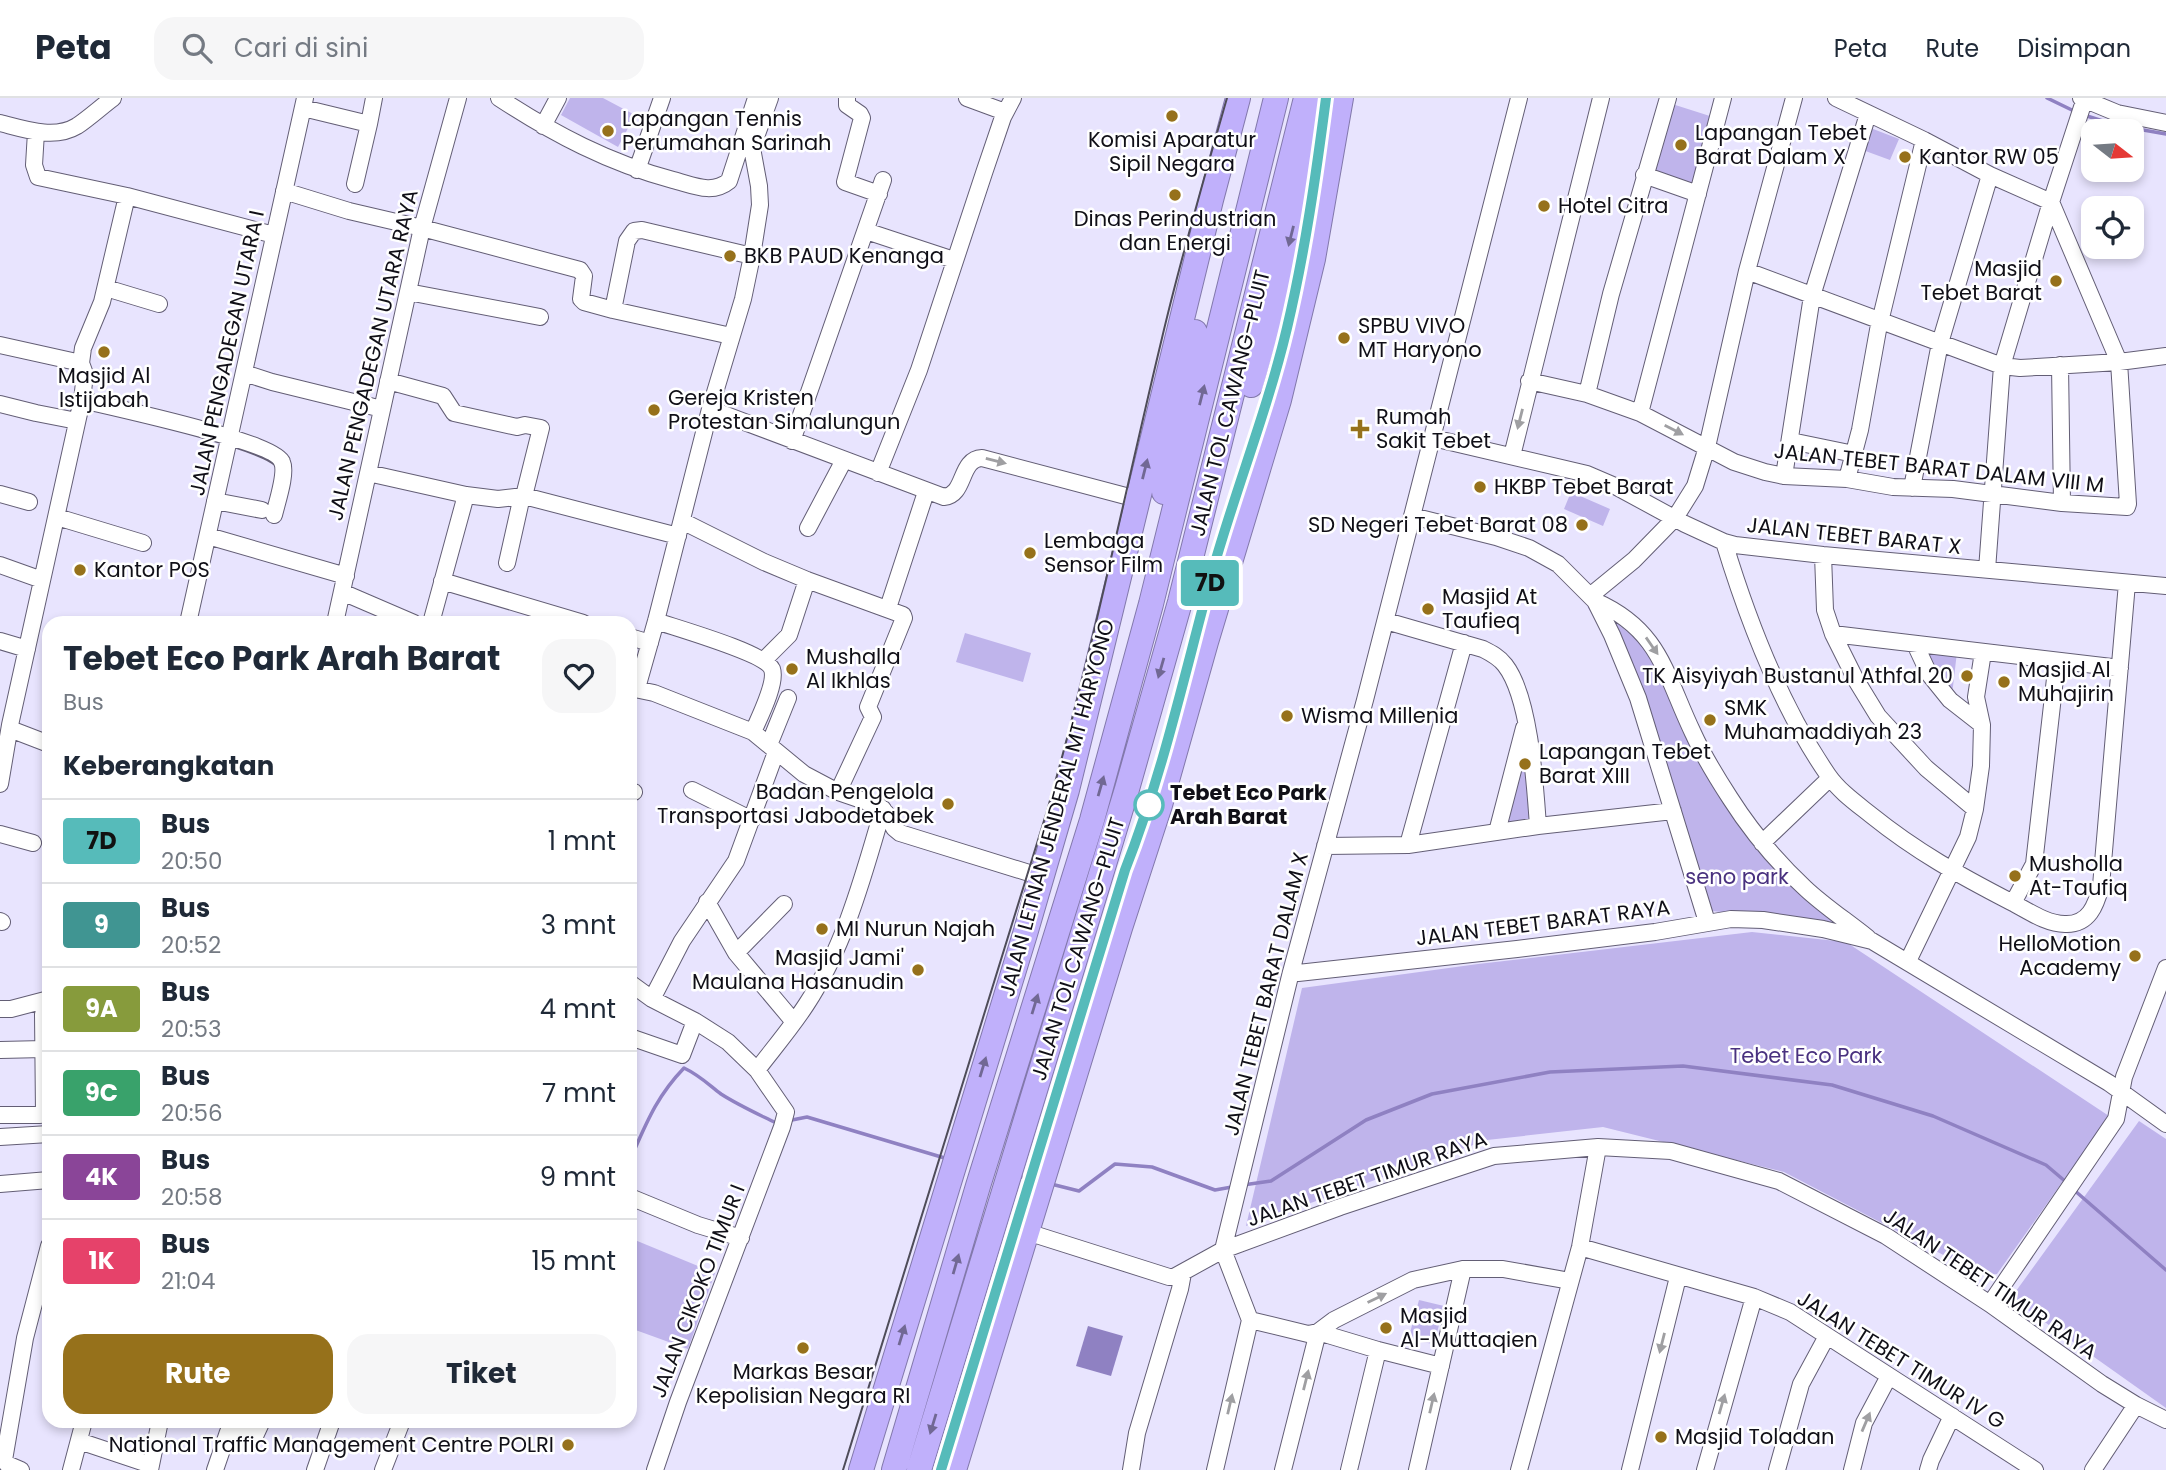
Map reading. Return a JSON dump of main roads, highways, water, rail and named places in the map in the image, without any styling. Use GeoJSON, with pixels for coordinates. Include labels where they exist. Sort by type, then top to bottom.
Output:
{"type":"FeatureCollection","features":[{"type":"Feature","properties":{"kind":"highway","name":"JALAN LETNAN JENDERAL MT HARYONO"},"geometry":{"type":"LineString","coordinates":[[861,1470],[1067,790],[1238,98]]}},
{"type":"Feature","properties":{"kind":"highway","name":"JALAN TOL CAWANG–PLUIT"},"geometry":{"type":"LineString","coordinates":[[894,1470],[978,1186],[1092,820],[1151,604],[1276,98]]}},
{"type":"Feature","properties":{"kind":"highway","name":"JALAN TOL CAWANG–PLUIT"},"geometry":{"type":"LineString","coordinates":[[919,1470],[1118,820],[1180,602],[1306,98]]}},
{"type":"Feature","properties":{"kind":"highway"},"geometry":{"type":"LineString","coordinates":[[1180,602],[1206,538],[1272,313],[1326,98]]}},
{"type":"Feature","properties":{"kind":"highway"},"geometry":{"type":"LineString","coordinates":[[954,1470],[1163,795],[1279,400],[1313,259],[1341,98]]}},
{"type":"Feature","properties":{"kind":"highway"},"geometry":{"type":"LineString","coordinates":[[1151,604],[1166,471],[1218,225],[1224,155]]}},
{"type":"Feature","properties":{"kind":"waterway"},"geometry":{"type":"LineString","coordinates":[[2047,98],[2076,112]]}},
{"type":"Feature","properties":{"kind":"waterway"},"geometry":{"type":"LineString","coordinates":[[2084,115],[2115,125],[2166,134]]}},
{"type":"Feature","properties":{"kind":"waterway"},"geometry":{"type":"LineString","coordinates":[[1243,1185],[1271,1181],[1366,1120],[1432,1094],[1550,1072],[1683,1066],[1832,1085],[1933,1116],[2046,1165],[2066,1182]]}},
{"type":"Feature","properties":{"kind":"waterway"},"geometry":{"type":"LineString","coordinates":[[637,1145],[659,1100],[684,1068],[734,1102],[776,1123],[780,1122]]}},
{"type":"Feature","properties":{"kind":"waterway"},"geometry":{"type":"LineString","coordinates":[[787,1121],[807,1117],[948,1159]]}},
{"type":"Feature","properties":{"kind":"waterway"},"geometry":{"type":"LineString","coordinates":[[1051,1184],[1079,1191],[1115,1164],[1152,1167],[1215,1190],[1232,1187]]}},
{"type":"Feature","properties":{"kind":"waterway"},"geometry":{"type":"LineString","coordinates":[[1017,1176],[1033,1180]]}},
{"type":"Feature","properties":{"kind":"waterway"},"geometry":{"type":"LineString","coordinates":[[2074,1190],[2166,1270]]}},
{"type":"Feature","properties":{"kind":"tram line"},"geometry":{"type":"LineString","coordinates":[[843,1470],[1047,811],[1093,634],[1169,308],[1227,98]]}},
{"type":"Feature","properties":{"kind":"place","name":"Komisi Aparatur Sipil Negara"},"geometry":{"type":"Point","coordinates":[1172,116]}},
{"type":"Feature","properties":{"kind":"place","name":"Lapangan Tennis Perumahan Sarinah"},"geometry":{"type":"Point","coordinates":[608,131]}},
{"type":"Feature","properties":{"kind":"place","name":"Lapangan Tebet Barat Dalam X"},"geometry":{"type":"Point","coordinates":[1681,145]}},
{"type":"Feature","properties":{"kind":"place","name":"Kantor RW 05"},"geometry":{"type":"Point","coordinates":[1905,157]}},
{"type":"Feature","properties":{"kind":"place","name":"Dinas Perindustrian dan Energi"},"geometry":{"type":"Point","coordinates":[1175,195]}},
{"type":"Feature","properties":{"kind":"place","name":"Hotel Citra"},"geometry":{"type":"Point","coordinates":[1544,206]}},
{"type":"Feature","properties":{"kind":"place","name":"BKB PAUD Kenanga"},"geometry":{"type":"Point","coordinates":[730,256]}},
{"type":"Feature","properties":{"kind":"place","name":"Masjid Tebet Barat"},"geometry":{"type":"Point","coordinates":[2056,281]}},
{"type":"Feature","properties":{"kind":"place","name":"SPBU VIVO MT Haryono"},"geometry":{"type":"Point","coordinates":[1344,338]}},
{"type":"Feature","properties":{"kind":"place","name":"Masjid Al Istijabah"},"geometry":{"type":"Point","coordinates":[104,352]}},
{"type":"Feature","properties":{"kind":"place","name":"Gereja Kristen Protestan Simalungun"},"geometry":{"type":"Point","coordinates":[654,410]}},
{"type":"Feature","properties":{"kind":"place","name":"Rumah Sakit Tebet"},"geometry":{"type":"Point","coordinates":[1360,429]}},
{"type":"Feature","properties":{"kind":"place","name":"HKBP Tebet Barat"},"geometry":{"type":"Point","coordinates":[1480,487]}},
{"type":"Feature","properties":{"kind":"place","name":"SD Negeri Tebet Barat 08"},"geometry":{"type":"Point","coordinates":[1582,525]}},
{"type":"Feature","properties":{"kind":"place","name":"Lembaga Sensor Film"},"geometry":{"type":"Point","coordinates":[1030,553]}},
{"type":"Feature","properties":{"kind":"place","name":"Kantor POS"},"geometry":{"type":"Point","coordinates":[80,570]}},
{"type":"Feature","properties":{"kind":"place","name":"Masjid At Taufieq"},"geometry":{"type":"Point","coordinates":[1428,609]}},
{"type":"Feature","properties":{"kind":"place","name":"Mushalla Al Ikhlas"},"geometry":{"type":"Point","coordinates":[792,669]}},
{"type":"Feature","properties":{"kind":"place","name":"TK Aisyiyah Bustanul Athfal 20"},"geometry":{"type":"Point","coordinates":[1967,676]}},
{"type":"Feature","properties":{"kind":"place","name":"Masjid Al Muhajirin"},"geometry":{"type":"Point","coordinates":[2004,682]}},
{"type":"Feature","properties":{"kind":"place","name":"Wisma Millenia"},"geometry":{"type":"Point","coordinates":[1287,716]}},
{"type":"Feature","properties":{"kind":"place","name":"SMK Muhamaddiyah 23"},"geometry":{"type":"Point","coordinates":[1710,720]}},
{"type":"Feature","properties":{"kind":"place","name":"Lapangan Tebet Barat XIII"},"geometry":{"type":"Point","coordinates":[1525,764]}},
{"type":"Feature","properties":{"kind":"place","name":"Badan Pengelola Transportasi Jabodetabek"},"geometry":{"type":"Point","coordinates":[948,804]}},
{"type":"Feature","properties":{"kind":"place","name":"Tebet Eco Park Arah Barat"},"geometry":{"type":"Point","coordinates":[1149,805]}},
{"type":"Feature","properties":{"kind":"place","name":"Musholla At-Taufiq"},"geometry":{"type":"Point","coordinates":[2015,876]}},
{"type":"Feature","properties":{"kind":"place","name":"MI Nurun Najah"},"geometry":{"type":"Point","coordinates":[822,929]}},
{"type":"Feature","properties":{"kind":"place","name":"HelloMotion Academy"},"geometry":{"type":"Point","coordinates":[2135,956]}},
{"type":"Feature","properties":{"kind":"place","name":"Masjid Jami' Maulana Hasanudin"},"geometry":{"type":"Point","coordinates":[918,970]}},
{"type":"Feature","properties":{"kind":"place","name":"Masjid Al-Muttaqien"},"geometry":{"type":"Point","coordinates":[1386,1328]}},
{"type":"Feature","properties":{"kind":"place","name":"Markas Besar Kepolisian Negara RI"},"geometry":{"type":"Point","coordinates":[803,1348]}},
{"type":"Feature","properties":{"kind":"place","name":"Masjid Toladan"},"geometry":{"type":"Point","coordinates":[1661,1437]}},
{"type":"Feature","properties":{"kind":"place","name":"National Traffic Management Centre POLRI"},"geometry":{"type":"Point","coordinates":[568,1445]}},
{"type":"Feature","properties":{"kind":"park label","name":"seno park"},"geometry":{"type":"Point","coordinates":[1737,877]}},
{"type":"Feature","properties":{"kind":"park label","name":"Tebet Eco Park"},"geometry":{"type":"Point","coordinates":[1806,1056]}}]}
